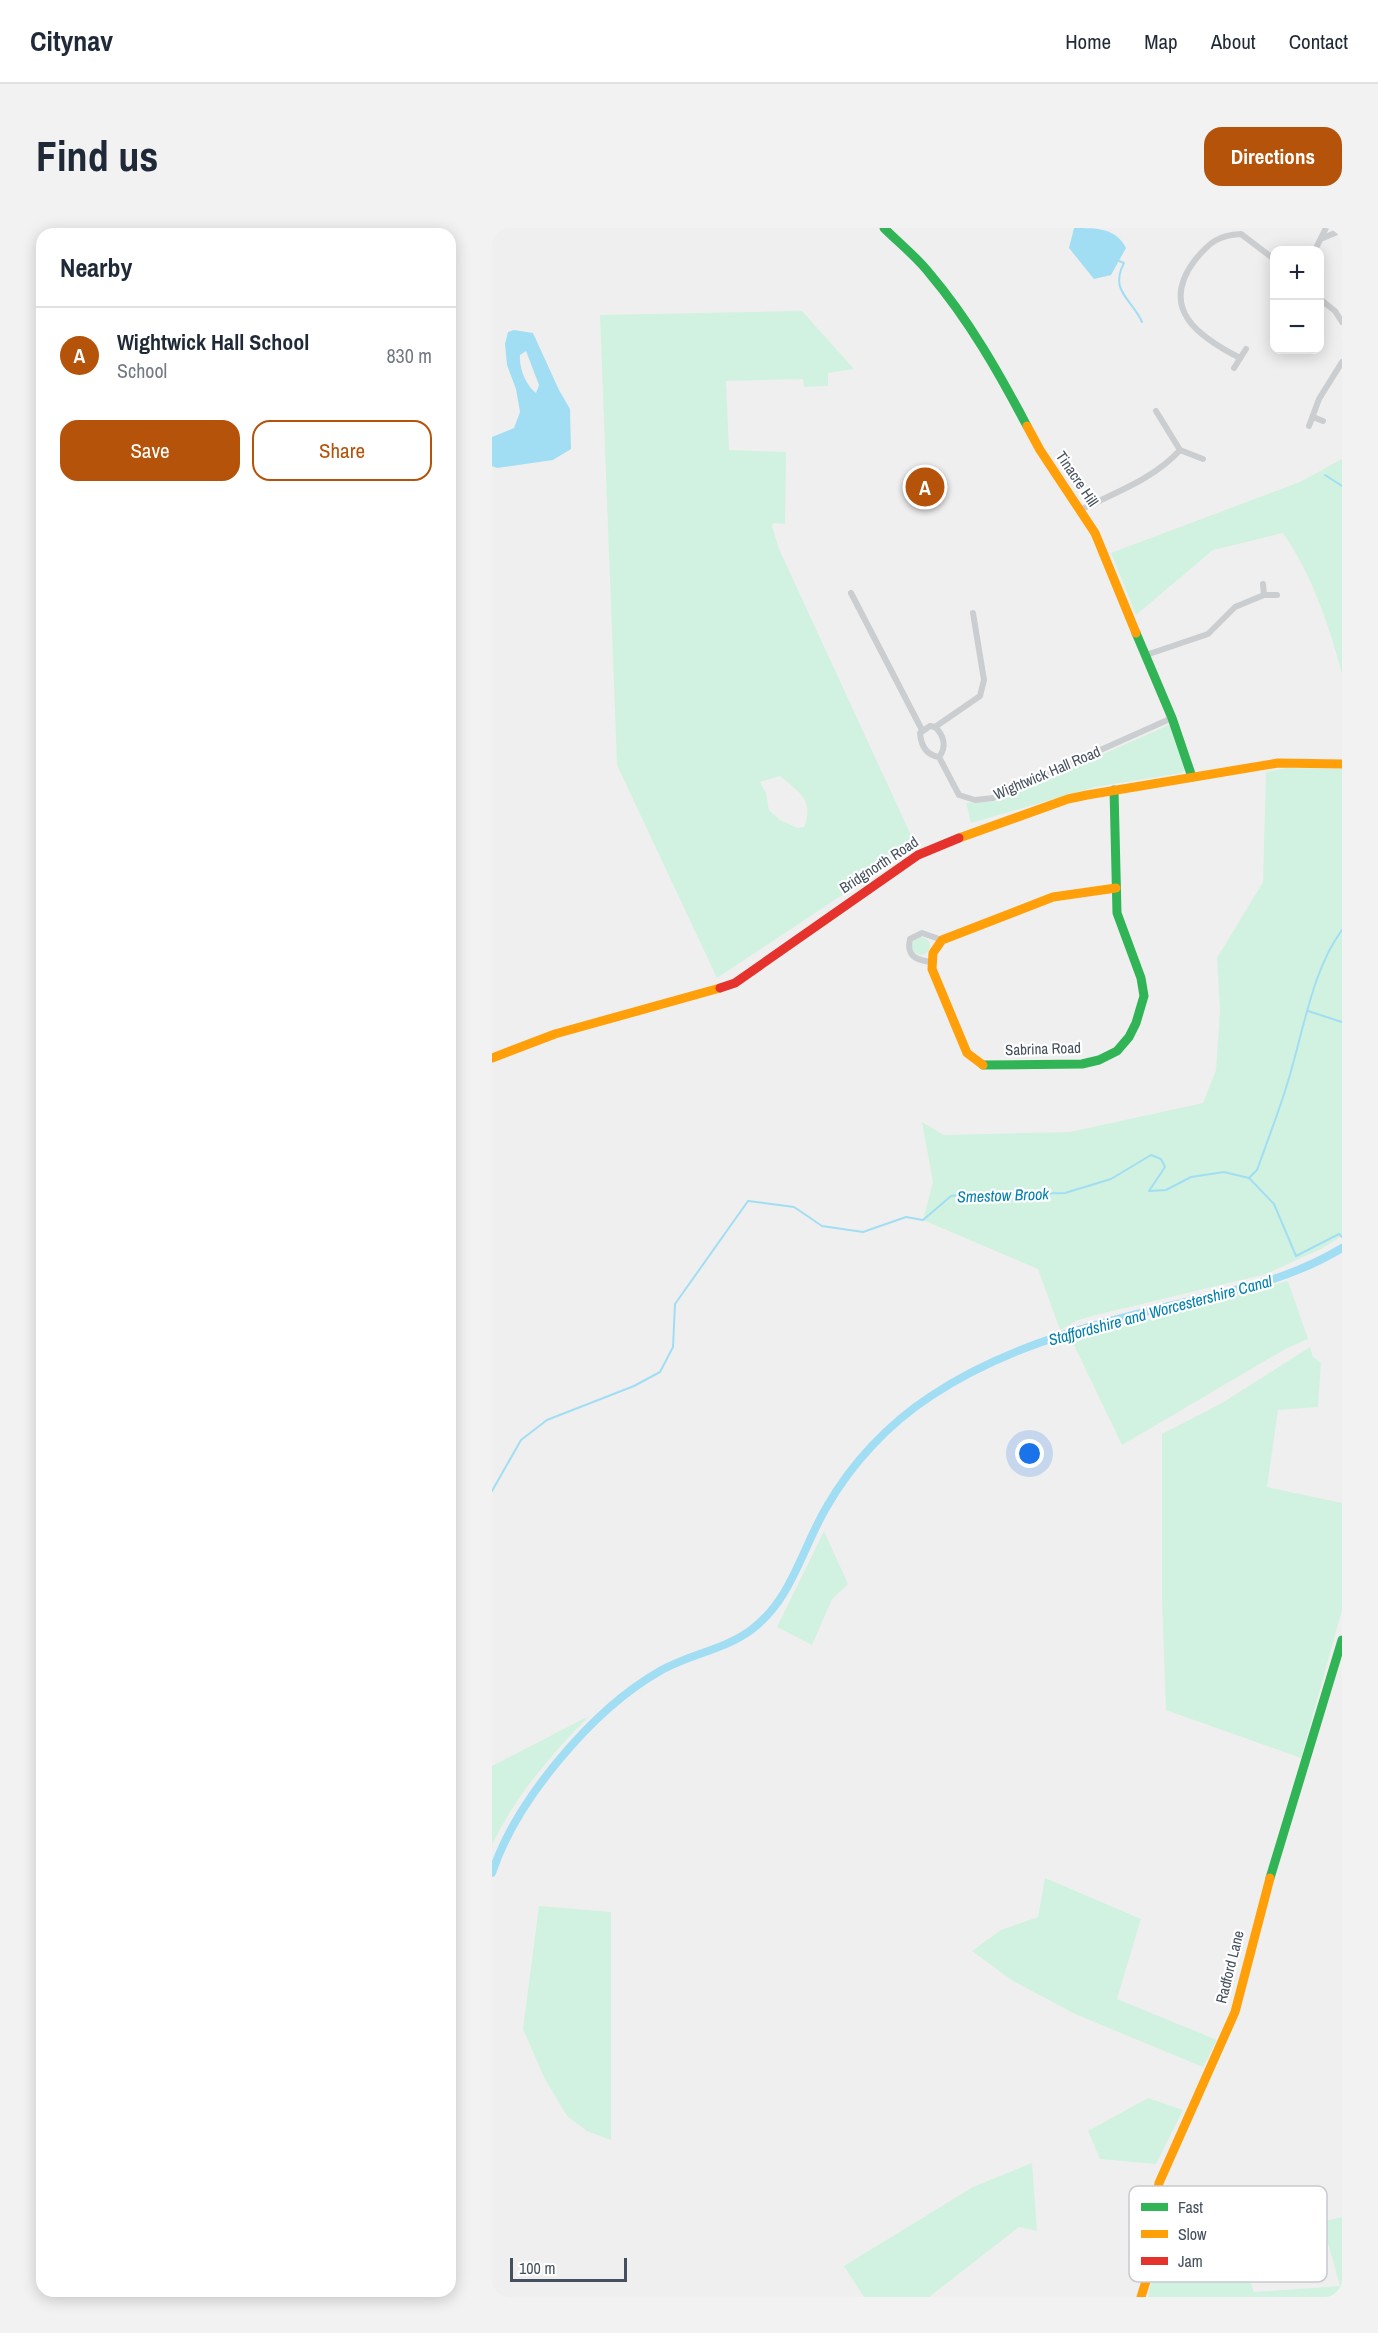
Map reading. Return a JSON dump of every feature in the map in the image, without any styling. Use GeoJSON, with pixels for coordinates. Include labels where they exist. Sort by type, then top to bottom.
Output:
{"type":"FeatureCollection","features":[{"type":"Feature","properties":{"kind":"main road","name":"Tinacre Hill"},"geometry":{"type":"LineString","coordinates":[[884,228],[929,272],[957,308],[1005,384],[1040,450],[1095,533],[1172,718],[1192,777]]}},
{"type":"Feature","properties":{"kind":"main road","name":"Bridgnorth Road"},"geometry":{"type":"LineString","coordinates":[[492,1059],[555,1034],[735,983],[918,855],[942,844],[1068,800],[1114,790],[1278,763],[1342,764]]}},
{"type":"Feature","properties":{"kind":"main road","name":"Sabrina Road"},"geometry":{"type":"LineString","coordinates":[[931,962],[967,1053],[982,1065],[1082,1064],[1099,1060],[1117,1051],[1129,1037],[1139,1015],[1144,996],[1141,978],[1118,921],[1114,790]]}},
{"type":"Feature","properties":{"kind":"main road"},"geometry":{"type":"LineString","coordinates":[[931,962],[936,946],[942,940],[1053,897],[1116,888]]}},
{"type":"Feature","properties":{"kind":"main road","name":"Radford Lane"},"geometry":{"type":"LineString","coordinates":[[1159,2186],[1235,2012],[1262,1903],[1342,1640]]}},
{"type":"Feature","properties":{"kind":"main road","name":"Radford Lane"},"geometry":{"type":"LineString","coordinates":[[1141,2297],[1146,2282]]}},
{"type":"Feature","properties":{"kind":"street"},"geometry":{"type":"LineString","coordinates":[[1318,246],[1326,228]]}},
{"type":"Feature","properties":{"kind":"street"},"geometry":{"type":"LineString","coordinates":[[1323,238],[1342,230]]}},
{"type":"Feature","properties":{"kind":"street"},"geometry":{"type":"LineString","coordinates":[[1240,358],[1214,345],[1194,327],[1181,302],[1182,278],[1211,244],[1218,238],[1228,235],[1241,234],[1270,255]]}},
{"type":"Feature","properties":{"kind":"street"},"geometry":{"type":"LineString","coordinates":[[1321,300],[1335,311],[1342,321]]}},
{"type":"Feature","properties":{"kind":"street"},"geometry":{"type":"LineString","coordinates":[[1234,368],[1246,349]]}},
{"type":"Feature","properties":{"kind":"street"},"geometry":{"type":"LineString","coordinates":[[1309,426],[1319,399],[1342,362]]}},
{"type":"Feature","properties":{"kind":"street"},"geometry":{"type":"LineString","coordinates":[[1156,411],[1180,450],[1203,459]]}},
{"type":"Feature","properties":{"kind":"street"},"geometry":{"type":"LineString","coordinates":[[1313,417],[1323,421]]}},
{"type":"Feature","properties":{"kind":"street"},"geometry":{"type":"LineString","coordinates":[[1080,510],[1155,472],[1180,450]]}},
{"type":"Feature","properties":{"kind":"street"},"geometry":{"type":"LineString","coordinates":[[1263,584],[1264,595]]}},
{"type":"Feature","properties":{"kind":"street"},"geometry":{"type":"LineString","coordinates":[[851,593],[922,730],[920,733],[922,746],[927,753],[939,757],[944,744],[943,736],[935,727]]}},
{"type":"Feature","properties":{"kind":"street"},"geometry":{"type":"LineString","coordinates":[[1146,655],[1208,634],[1235,608],[1264,595],[1277,595]]}},
{"type":"Feature","properties":{"kind":"street"},"geometry":{"type":"LineString","coordinates":[[922,730],[930,726],[935,727],[980,696],[984,680],[973,612]]}},
{"type":"Feature","properties":{"kind":"street","name":"Wightwick Hall Road"},"geometry":{"type":"LineString","coordinates":[[939,757],[959,795],[975,801],[993,798],[1172,718]]}},
{"type":"Feature","properties":{"kind":"street"},"geometry":{"type":"LineString","coordinates":[[931,962],[917,959],[911,954],[908,948],[910,939],[922,933],[942,940]]}},
{"type":"Feature","properties":{"kind":"green space"},"geometry":{"type":"Polygon","coordinates":[[[802,311],[854,369],[828,373],[828,386],[804,387],[803,379],[726,381],[729,450],[786,452],[785,524],[773,523],[772,526],[779,549],[916,846],[717,978],[617,765],[600,315],[802,311]],[[780,776],[760,782],[766,793],[769,810],[780,820],[798,828],[804,827],[807,818],[806,803],[803,797],[780,776]]]}},
{"type":"Feature","properties":{"kind":"green space"},"geometry":{"type":"Polygon","coordinates":[[[1342,459],[1342,673],[1311,583],[1283,533],[1213,550],[1136,615],[1111,553],[1300,482],[1342,459]]]}},
{"type":"Feature","properties":{"kind":"green space"},"geometry":{"type":"Polygon","coordinates":[[[1171,724],[1186,769],[1182,773],[1095,787],[971,823],[966,803],[997,801],[1171,724]]]}},
{"type":"Feature","properties":{"kind":"green space"},"geometry":{"type":"Polygon","coordinates":[[[1286,768],[1342,769],[1342,1236],[1323,1248],[1266,1274],[1096,1315],[1078,1320],[1060,1330],[1038,1269],[923,1220],[933,1182],[922,1122],[944,1135],[1070,1132],[1203,1103],[1216,1070],[1220,1011],[1217,958],[1263,882],[1266,772],[1286,768]]]}},
{"type":"Feature","properties":{"kind":"green space"},"geometry":{"type":"Polygon","coordinates":[[[917,937],[925,937],[930,942],[928,953],[917,955],[912,950],[912,942],[917,937]]]}},
{"type":"Feature","properties":{"kind":"green space"},"geometry":{"type":"Polygon","coordinates":[[[1288,1281],[1308,1339],[1287,1348],[1122,1445],[1072,1341],[1288,1281]]]}},
{"type":"Feature","properties":{"kind":"green space"},"geometry":{"type":"Polygon","coordinates":[[[1310,1347],[1313,1357],[1321,1363],[1318,1407],[1278,1410],[1267,1487],[1342,1503],[1342,1610],[1301,1758],[1166,1710],[1162,1599],[1162,1434],[1222,1403],[1310,1347]]]}},
{"type":"Feature","properties":{"kind":"green space"},"geometry":{"type":"Polygon","coordinates":[[[824,1531],[848,1584],[832,1599],[812,1645],[777,1627],[824,1531]]]}},
{"type":"Feature","properties":{"kind":"green space"},"geometry":{"type":"Polygon","coordinates":[[[589,1716],[535,1777],[501,1827],[492,1845],[492,1766],[589,1716]]]}},
{"type":"Feature","properties":{"kind":"green space"},"geometry":{"type":"Polygon","coordinates":[[[1045,1878],[1141,1919],[1117,1999],[1217,2040],[1203,2067],[1075,2014],[1013,1981],[972,1951],[1001,1930],[1038,1917],[1045,1878]]]}},
{"type":"Feature","properties":{"kind":"green space"},"geometry":{"type":"Polygon","coordinates":[[[539,1906],[611,1912],[611,2140],[587,2131],[567,2116],[545,2079],[523,2029],[539,1906]]]}},
{"type":"Feature","properties":{"kind":"green space"},"geometry":{"type":"Polygon","coordinates":[[[1148,2098],[1183,2110],[1156,2164],[1100,2159],[1088,2131],[1148,2098]]]}},
{"type":"Feature","properties":{"kind":"green space"},"geometry":{"type":"Polygon","coordinates":[[[1032,2163],[1037,2231],[1019,2227],[929,2297],[864,2297],[844,2266],[973,2187],[1032,2163]]]}},
{"type":"Feature","properties":{"kind":"green space"},"geometry":{"type":"Polygon","coordinates":[[[1342,2217],[1342,2297],[1148,2297],[1151,2282],[1250,2282],[1254,2292],[1340,2286],[1327,2240],[1327,2221],[1342,2217]]]}},
{"type":"Feature","properties":{"kind":"water"},"geometry":{"type":"Polygon","coordinates":[[[1074,228],[1105,230],[1122,241],[1126,248],[1111,275],[1094,279],[1069,248],[1074,228]]]}},
{"type":"Feature","properties":{"kind":"water"},"geometry":{"type":"Polygon","coordinates":[[[514,330],[533,333],[570,409],[571,449],[553,460],[497,468],[492,466],[492,437],[514,428],[520,412],[516,389],[507,365],[505,344],[508,332],[514,330]],[[526,351],[520,355],[524,376],[536,393],[539,385],[526,351]]]}},
{"type":"Feature","properties":{"kind":"waterway"},"geometry":{"type":"LineString","coordinates":[[1119,261],[1124,263],[1120,273],[1120,288],[1142,322]]}},
{"type":"Feature","properties":{"kind":"waterway"},"geometry":{"type":"LineString","coordinates":[[1325,475],[1342,486]]}},
{"type":"Feature","properties":{"kind":"waterway","name":"Smestow Brook"},"geometry":{"type":"LineString","coordinates":[[492,1491],[521,1440],[547,1420],[634,1386],[660,1372],[673,1347],[675,1304],[748,1201],[794,1207],[822,1226],[863,1232],[906,1217],[923,1220],[951,1196],[974,1193],[969,1195],[1065,1193],[1111,1179],[1151,1155],[1161,1159],[1165,1167],[1149,1191],[1166,1190],[1191,1177],[1224,1172],[1249,1178],[1257,1170],[1282,1101],[1316,981],[1332,945],[1342,930]]}},
{"type":"Feature","properties":{"kind":"waterway"},"geometry":{"type":"LineString","coordinates":[[1308,1011],[1342,1022]]}},
{"type":"Feature","properties":{"kind":"waterway"},"geometry":{"type":"LineString","coordinates":[[1249,1178],[1274,1204],[1296,1256],[1339,1234],[1342,1237]]}},
{"type":"Feature","properties":{"kind":"waterway","name":"Staffordshire and Worcestershire Canal"},"geometry":{"type":"LineString","coordinates":[[492,1873],[503,1845],[538,1787],[584,1732],[609,1708],[660,1671],[741,1637],[765,1618],[786,1589],[817,1524],[847,1476],[885,1432],[915,1407],[983,1366],[1038,1343],[1095,1325],[1274,1279],[1342,1248]]}},
{"type":"Feature","properties":{"kind":"traffic: fast"},"geometry":{"type":"LineString","coordinates":[[884,228],[925,268],[958,310],[994,367],[1027,426]]}},
{"type":"Feature","properties":{"kind":"traffic: fast"},"geometry":{"type":"LineString","coordinates":[[1136,633],[1172,718],[1192,777]]}},
{"type":"Feature","properties":{"kind":"traffic: fast"},"geometry":{"type":"LineString","coordinates":[[983,1065],[1082,1064],[1099,1060],[1117,1051],[1129,1037],[1136,1023],[1144,996],[1141,978],[1117,913],[1114,790]]}},
{"type":"Feature","properties":{"kind":"traffic: fast"},"geometry":{"type":"LineString","coordinates":[[1270,1878],[1342,1640]]}},
{"type":"Feature","properties":{"kind":"traffic: slow"},"geometry":{"type":"LineString","coordinates":[[1027,426],[1040,450],[1095,533],[1136,633]]}},
{"type":"Feature","properties":{"kind":"traffic: slow"},"geometry":{"type":"LineString","coordinates":[[959,838],[1068,799],[1087,795],[1278,763],[1342,764]]}},
{"type":"Feature","properties":{"kind":"traffic: slow"},"geometry":{"type":"LineString","coordinates":[[983,1065],[967,1053],[932,969],[933,953],[942,940],[1053,897],[1116,888]]}},
{"type":"Feature","properties":{"kind":"traffic: slow"},"geometry":{"type":"LineString","coordinates":[[492,1058],[555,1034],[720,988]]}},
{"type":"Feature","properties":{"kind":"traffic: slow"},"geometry":{"type":"LineString","coordinates":[[1159,2186],[1235,2012],[1270,1878]]}},
{"type":"Feature","properties":{"kind":"traffic: slow"},"geometry":{"type":"LineString","coordinates":[[1141,2297],[1146,2282]]}},
{"type":"Feature","properties":{"kind":"traffic: jam"},"geometry":{"type":"LineString","coordinates":[[720,988],[735,983],[918,855],[959,838]]}},
{"type":"Feature","properties":{"kind":"place","name":"Wightwick Hall School"},"geometry":{"type":"Point","coordinates":[925,487]}}]}
